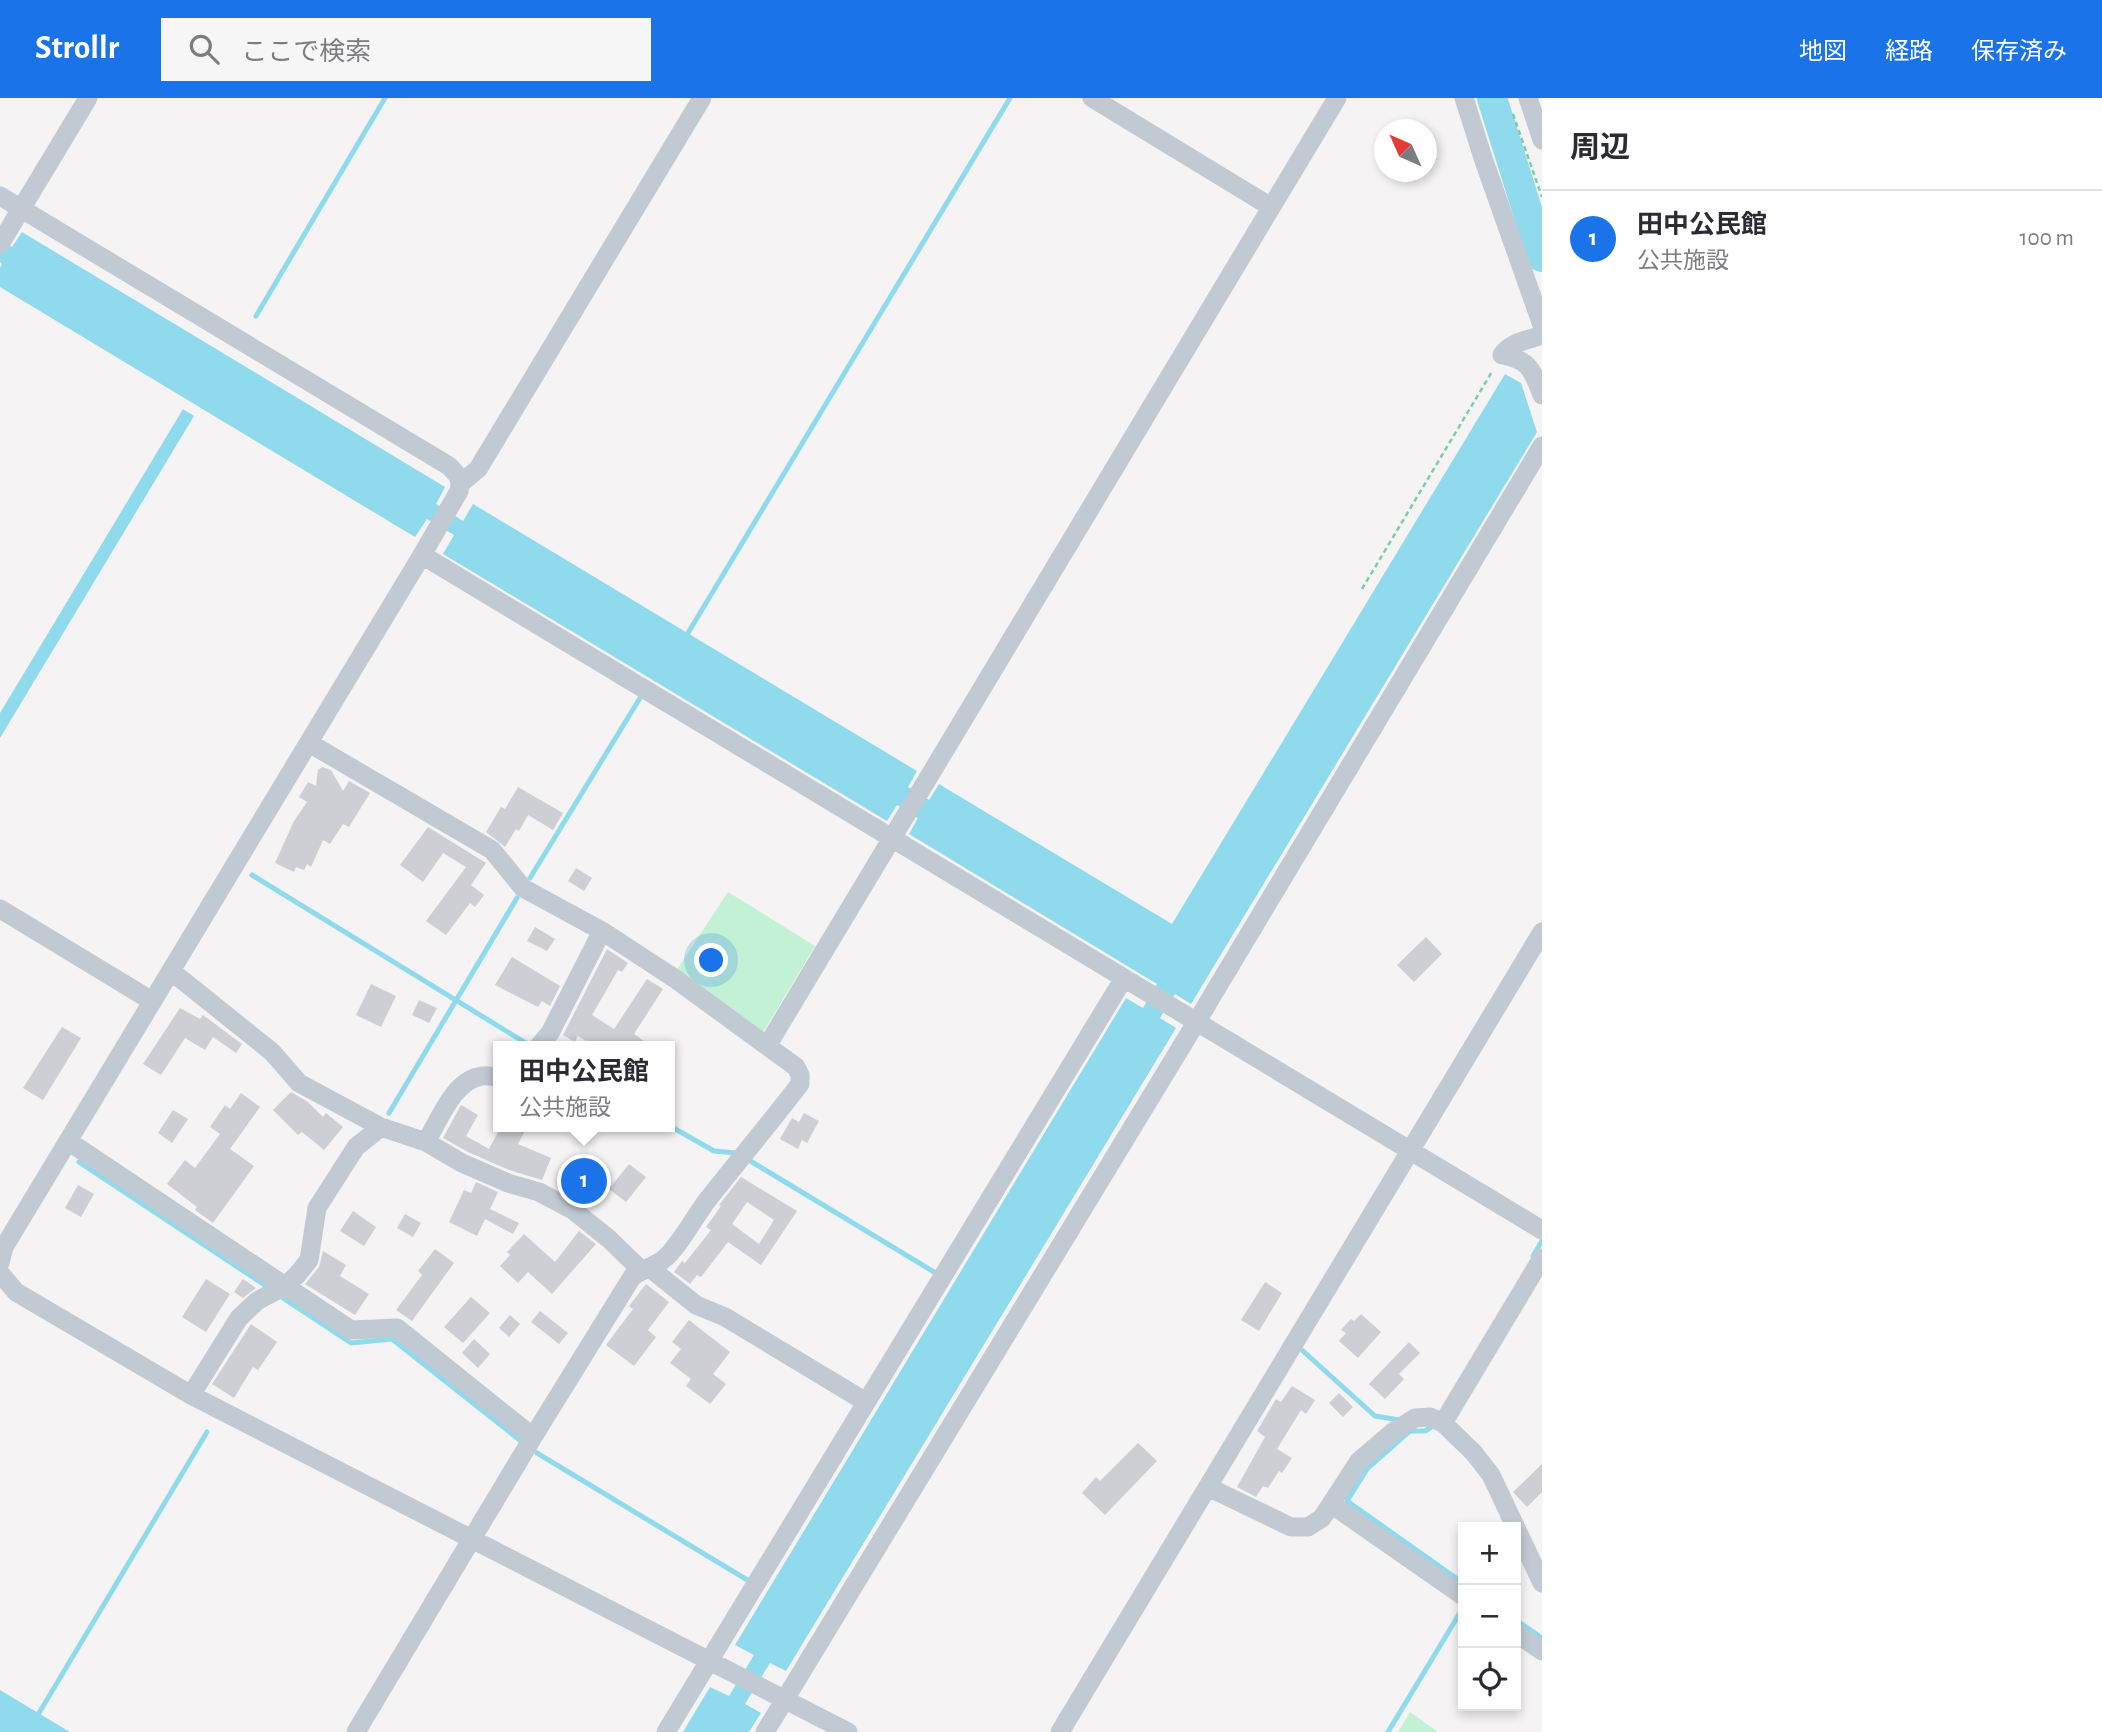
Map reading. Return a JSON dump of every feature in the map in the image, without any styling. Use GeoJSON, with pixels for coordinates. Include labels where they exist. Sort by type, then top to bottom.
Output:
{"type":"FeatureCollection","features":[{"type":"Feature","properties":{"kind":"street"},"geometry":{"type":"LineString","coordinates":[[2,241],[88,98]]}},
{"type":"Feature","properties":{"kind":"street"},"geometry":{"type":"LineString","coordinates":[[0,1263],[4,1247],[422,555],[461,483],[478,469],[702,98]]}},
{"type":"Feature","properties":{"kind":"street"},"geometry":{"type":"LineString","coordinates":[[1092,98],[1271,206]]}},
{"type":"Feature","properties":{"kind":"street"},"geometry":{"type":"LineString","coordinates":[[767,1046],[1336,98]]}},
{"type":"Feature","properties":{"kind":"street"},"geometry":{"type":"LineString","coordinates":[[1464,98],[1542,325]]}},
{"type":"Feature","properties":{"kind":"street"},"geometry":{"type":"LineString","coordinates":[[1528,98],[1542,140]]}},
{"type":"Feature","properties":{"kind":"street"},"geometry":{"type":"LineString","coordinates":[[0,196],[449,466],[458,474],[461,483]]}},
{"type":"Feature","properties":{"kind":"street"},"geometry":{"type":"LineString","coordinates":[[1542,335],[1514,344],[1502,355],[1525,362],[1533,371],[1542,394]]}},
{"type":"Feature","properties":{"kind":"street"},"geometry":{"type":"LineString","coordinates":[[765,1732],[1542,446]]}},
{"type":"Feature","properties":{"kind":"street"},"geometry":{"type":"LineString","coordinates":[[422,555],[1542,1230]]}},
{"type":"Feature","properties":{"kind":"street"},"geometry":{"type":"LineString","coordinates":[[309,743],[492,850],[523,888],[602,932],[674,978],[796,1067],[800,1075],[800,1084],[708,1199],[666,1257],[632,1278],[356,1732]]}},
{"type":"Feature","properties":{"kind":"street"},"geometry":{"type":"LineString","coordinates":[[0,909],[152,1001]]}},
{"type":"Feature","properties":{"kind":"street"},"geometry":{"type":"LineString","coordinates":[[543,1041],[550,1033],[602,932]]}},
{"type":"Feature","properties":{"kind":"street"},"geometry":{"type":"LineString","coordinates":[[1060,1732],[1542,932]]}},
{"type":"Feature","properties":{"kind":"street"},"geometry":{"type":"LineString","coordinates":[[171,971],[272,1052],[299,1083],[381,1127],[426,1142],[462,1163],[508,1183],[539,1192],[573,1210],[696,1305],[724,1317],[866,1402]]}},
{"type":"Feature","properties":{"kind":"street"},"geometry":{"type":"LineString","coordinates":[[666,1732],[1124,978]]}},
{"type":"Feature","properties":{"kind":"street"},"geometry":{"type":"LineString","coordinates":[[426,1142],[458,1089],[482,1076],[493,1077]]}},
{"type":"Feature","properties":{"kind":"street"},"geometry":{"type":"LineString","coordinates":[[191,1395],[239,1318],[257,1301],[285,1286],[309,1260],[317,1208],[356,1147],[381,1127]]}},
{"type":"Feature","properties":{"kind":"street"},"geometry":{"type":"LineString","coordinates":[[68,1141],[351,1330],[397,1328],[533,1437]]}},
{"type":"Feature","properties":{"kind":"street"},"geometry":{"type":"LineString","coordinates":[[1443,1423],[1542,1258]]}},
{"type":"Feature","properties":{"kind":"street"},"geometry":{"type":"LineString","coordinates":[[0,1273],[16,1292],[191,1395],[848,1732]]}},
{"type":"Feature","properties":{"kind":"street"},"geometry":{"type":"LineString","coordinates":[[1208,1487],[1291,1527],[1308,1527],[1322,1518],[1359,1461],[1393,1432],[1415,1418],[1430,1417],[1443,1423],[1474,1453],[1491,1475],[1542,1583]]}},
{"type":"Feature","properties":{"kind":"street"},"geometry":{"type":"LineString","coordinates":[[1331,1504],[1458,1593]]}},
{"type":"Feature","properties":{"kind":"street"},"geometry":{"type":"LineString","coordinates":[[1521,1636],[1542,1651]]}},
{"type":"Feature","properties":{"kind":"path"},"geometry":{"type":"LineString","coordinates":[[1362,589],[1502,355]]}},
{"type":"Feature","properties":{"kind":"green space"},"geometry":{"type":"Polygon","coordinates":[[[728,892],[815,946],[762,1034],[676,971],[728,892]]]}},
{"type":"Feature","properties":{"kind":"green space"},"geometry":{"type":"Polygon","coordinates":[[[1410,1712],[1438,1732],[1398,1732],[1410,1712]]]}},
{"type":"Feature","properties":{"kind":"water"},"geometry":{"type":"Polygon","coordinates":[[[22,232],[445,487],[436,504],[463,521],[473,504],[917,771],[908,787],[929,800],[939,784],[1172,924],[1505,374],[1521,383],[1537,432],[1191,1004],[1175,994],[1160,1018],[1176,1028],[786,1671],[770,1663],[745,1704],[761,1713],[749,1732],[683,1732],[710,1687],[729,1696],[754,1655],[735,1645],[1126,998],[1143,1008],[1157,984],[909,834],[918,818],[897,805],[887,821],[443,554],[454,535],[427,519],[415,537],[0,287],[0,240],[12,247],[22,232]]]}},
{"type":"Feature","properties":{"kind":"water"},"geometry":{"type":"Polygon","coordinates":[[[183,409],[194,416],[0,738],[0,713],[183,409]]]}},
{"type":"Feature","properties":{"kind":"water"},"geometry":{"type":"Polygon","coordinates":[[[0,1690],[70,1732],[0,1732],[0,1690]]]}},
{"type":"Feature","properties":{"kind":"building"},"geometry":{"type":"Polygon","coordinates":[[[322,767],[331,770],[343,791],[349,781],[370,793],[349,827],[343,824],[330,844],[323,840],[311,867],[307,864],[304,870],[296,867],[294,872],[275,863],[294,821],[307,802],[299,797],[308,782],[316,786],[318,770],[322,767]]]}},
{"type":"Feature","properties":{"kind":"building"},"geometry":{"type":"Polygon","coordinates":[[[518,787],[563,813],[553,830],[528,815],[505,847],[486,832],[501,807],[505,809],[518,787]]]}},
{"type":"Feature","properties":{"kind":"building"},"geometry":{"type":"Polygon","coordinates":[[[428,827],[486,863],[471,885],[484,895],[475,907],[470,903],[446,935],[426,921],[466,867],[443,853],[423,882],[400,865],[428,827]]]}},
{"type":"Feature","properties":{"kind":"building"},"geometry":{"type":"Polygon","coordinates":[[[576,868],[592,878],[584,891],[568,881],[576,868]]]}},
{"type":"Feature","properties":{"kind":"building"},"geometry":{"type":"Polygon","coordinates":[[[535,927],[555,939],[547,951],[527,941],[535,927]]]}},
{"type":"Feature","properties":{"kind":"building"},"geometry":{"type":"Polygon","coordinates":[[[1426,937],[1442,954],[1414,982],[1397,965],[1426,937]]]}},
{"type":"Feature","properties":{"kind":"building"},"geometry":{"type":"Polygon","coordinates":[[[607,949],[628,963],[622,972],[618,970],[592,1015],[614,1029],[647,979],[663,989],[634,1034],[644,1041],[586,1041],[578,1036],[573,1041],[563,1035],[607,949]]]}},
{"type":"Feature","properties":{"kind":"building"},"geometry":{"type":"Polygon","coordinates":[[[512,957],[560,986],[550,1006],[542,1001],[538,1007],[495,985],[512,957]]]}},
{"type":"Feature","properties":{"kind":"building"},"geometry":{"type":"Polygon","coordinates":[[[371,984],[396,996],[381,1027],[356,1015],[371,984]]]}},
{"type":"Feature","properties":{"kind":"building"},"geometry":{"type":"Polygon","coordinates":[[[419,1000],[437,1008],[429,1023],[412,1015],[419,1000]]]}},
{"type":"Feature","properties":{"kind":"building"},"geometry":{"type":"Polygon","coordinates":[[[180,1008],[200,1019],[203,1015],[242,1044],[236,1053],[213,1037],[205,1050],[185,1038],[161,1075],[143,1064],[180,1008]]]}},
{"type":"Feature","properties":{"kind":"building"},"geometry":{"type":"Polygon","coordinates":[[[62,1027],[81,1038],[43,1100],[23,1088],[62,1027]]]}},
{"type":"Feature","properties":{"kind":"building"},"geometry":{"type":"Polygon","coordinates":[[[291,1092],[308,1102],[323,1117],[326,1113],[343,1127],[324,1150],[302,1132],[298,1135],[273,1110],[291,1092]]]}},
{"type":"Feature","properties":{"kind":"building"},"geometry":{"type":"Polygon","coordinates":[[[241,1093],[260,1107],[230,1149],[254,1166],[213,1223],[167,1184],[185,1160],[195,1168],[220,1134],[210,1127],[225,1105],[230,1109],[241,1093]]]}},
{"type":"Feature","properties":{"kind":"building"},"geometry":{"type":"Polygon","coordinates":[[[461,1105],[478,1115],[466,1136],[489,1149],[498,1132],[524,1132],[518,1144],[551,1158],[542,1180],[509,1170],[443,1138],[461,1105]]]}},
{"type":"Feature","properties":{"kind":"building"},"geometry":{"type":"Polygon","coordinates":[[[173,1110],[188,1119],[172,1143],[158,1133],[173,1110]]]}},
{"type":"Feature","properties":{"kind":"building"},"geometry":{"type":"Polygon","coordinates":[[[804,1113],[819,1121],[807,1143],[802,1140],[798,1149],[780,1139],[792,1118],[799,1122],[804,1113]]]}},
{"type":"Feature","properties":{"kind":"building"},"geometry":{"type":"Polygon","coordinates":[[[585,1161],[606,1177],[587,1202],[583,1203],[558,1188],[574,1167],[578,1170],[585,1161]]]}},
{"type":"Feature","properties":{"kind":"building"},"geometry":{"type":"Polygon","coordinates":[[[629,1164],[646,1177],[626,1202],[609,1189],[629,1164]]]}},
{"type":"Feature","properties":{"kind":"building"},"geometry":{"type":"Polygon","coordinates":[[[741,1177],[797,1211],[761,1265],[728,1242],[701,1277],[697,1275],[690,1284],[674,1272],[682,1261],[685,1263],[711,1230],[706,1227],[721,1206],[719,1205],[741,1177]],[[747,1202],[732,1224],[759,1244],[774,1220],[747,1202]]]}},
{"type":"Feature","properties":{"kind":"building"},"geometry":{"type":"Polygon","coordinates":[[[476,1182],[498,1192],[490,1209],[519,1223],[513,1234],[485,1219],[477,1236],[449,1222],[464,1190],[471,1193],[476,1182]]]}},
{"type":"Feature","properties":{"kind":"building"},"geometry":{"type":"Polygon","coordinates":[[[78,1185],[94,1194],[81,1217],[65,1208],[78,1185]]]}},
{"type":"Feature","properties":{"kind":"building"},"geometry":{"type":"Polygon","coordinates":[[[353,1211],[376,1227],[364,1246],[340,1231],[353,1211]]]}},
{"type":"Feature","properties":{"kind":"building"},"geometry":{"type":"Polygon","coordinates":[[[405,1214],[421,1223],[413,1237],[397,1228],[405,1214]]]}},
{"type":"Feature","properties":{"kind":"building"},"geometry":{"type":"Polygon","coordinates":[[[579,1231],[596,1244],[552,1294],[528,1272],[518,1283],[500,1266],[510,1255],[507,1252],[524,1234],[555,1262],[579,1231]]]}},
{"type":"Feature","properties":{"kind":"building"},"geometry":{"type":"Polygon","coordinates":[[[435,1249],[454,1263],[412,1321],[396,1310],[422,1275],[418,1271],[435,1249]]]}},
{"type":"Feature","properties":{"kind":"building"},"geometry":{"type":"Polygon","coordinates":[[[323,1251],[346,1265],[340,1276],[369,1294],[355,1315],[305,1284],[319,1267],[323,1251]]]}},
{"type":"Feature","properties":{"kind":"building"},"geometry":{"type":"Polygon","coordinates":[[[206,1279],[230,1294],[206,1332],[182,1317],[206,1279]]]}},
{"type":"Feature","properties":{"kind":"building"},"geometry":{"type":"Polygon","coordinates":[[[243,1279],[256,1288],[243,1298],[234,1292],[243,1279]]]}},
{"type":"Feature","properties":{"kind":"building"},"geometry":{"type":"Polygon","coordinates":[[[1265,1282],[1282,1293],[1259,1331],[1241,1320],[1265,1282]]]}},
{"type":"Feature","properties":{"kind":"building"},"geometry":{"type":"Polygon","coordinates":[[[646,1284],[669,1302],[648,1330],[656,1337],[634,1366],[606,1345],[633,1309],[629,1306],[646,1284]]]}},
{"type":"Feature","properties":{"kind":"building"},"geometry":{"type":"Polygon","coordinates":[[[471,1297],[490,1313],[463,1343],[444,1327],[471,1297]]]}},
{"type":"Feature","properties":{"kind":"building"},"geometry":{"type":"Polygon","coordinates":[[[540,1311],[568,1333],[559,1344],[531,1322],[540,1311]]]}},
{"type":"Feature","properties":{"kind":"building"},"geometry":{"type":"Polygon","coordinates":[[[1361,1314],[1381,1332],[1358,1358],[1339,1341],[1346,1333],[1341,1330],[1351,1319],[1354,1321],[1361,1314]]]}},
{"type":"Feature","properties":{"kind":"building"},"geometry":{"type":"Polygon","coordinates":[[[510,1315],[520,1324],[509,1337],[499,1328],[510,1315]]]}},
{"type":"Feature","properties":{"kind":"building"},"geometry":{"type":"Polygon","coordinates":[[[689,1320],[730,1352],[713,1374],[726,1384],[710,1404],[686,1386],[691,1379],[670,1363],[681,1349],[672,1342],[689,1320]]]}},
{"type":"Feature","properties":{"kind":"building"},"geometry":{"type":"Polygon","coordinates":[[[251,1324],[277,1342],[258,1370],[253,1367],[234,1398],[212,1384],[251,1324]]]}},
{"type":"Feature","properties":{"kind":"building"},"geometry":{"type":"Polygon","coordinates":[[[474,1339],[490,1354],[478,1368],[462,1353],[474,1339]]]}},
{"type":"Feature","properties":{"kind":"building"},"geometry":{"type":"Polygon","coordinates":[[[1409,1342],[1420,1353],[1399,1374],[1404,1379],[1385,1399],[1369,1384],[1409,1342]]]}},
{"type":"Feature","properties":{"kind":"building"},"geometry":{"type":"Polygon","coordinates":[[[1292,1386],[1315,1400],[1306,1414],[1301,1410],[1277,1449],[1292,1458],[1282,1473],[1279,1471],[1268,1488],[1263,1486],[1256,1497],[1237,1487],[1265,1437],[1257,1431],[1276,1399],[1281,1402],[1292,1386]]]}},
{"type":"Feature","properties":{"kind":"building"},"geometry":{"type":"Polygon","coordinates":[[[1339,1393],[1353,1407],[1343,1417],[1329,1403],[1339,1393]]]}},
{"type":"Feature","properties":{"kind":"building"},"geometry":{"type":"Polygon","coordinates":[[[1138,1443],[1157,1461],[1105,1515],[1082,1493],[1096,1477],[1100,1481],[1138,1443]]]}},
{"type":"Feature","properties":{"kind":"building"},"geometry":{"type":"Polygon","coordinates":[[[1542,1464],[1542,1492],[1527,1507],[1513,1492],[1542,1464]]]}},
{"type":"Feature","properties":{"kind":"waterway"},"geometry":{"type":"LineString","coordinates":[[256,316],[385,98]]}},
{"type":"Feature","properties":{"kind":"waterway"},"geometry":{"type":"LineString","coordinates":[[688,633],[1010,98]]}},
{"type":"Feature","properties":{"kind":"waterway"},"geometry":{"type":"LineString","coordinates":[[1492,98],[1542,257]]}},
{"type":"Feature","properties":{"kind":"waterway"},"geometry":{"type":"LineString","coordinates":[[530,878],[640,698]]}},
{"type":"Feature","properties":{"kind":"waterway"},"geometry":{"type":"LineString","coordinates":[[252,875],[522,1041]]}},
{"type":"Feature","properties":{"kind":"waterway"},"geometry":{"type":"LineString","coordinates":[[389,1113],[517,898]]}},
{"type":"Feature","properties":{"kind":"waterway"},"geometry":{"type":"LineString","coordinates":[[675,1129],[714,1151],[736,1153]]}},
{"type":"Feature","properties":{"kind":"waterway"},"geometry":{"type":"LineString","coordinates":[[79,1162],[266,1286]]}},
{"type":"Feature","properties":{"kind":"waterway"},"geometry":{"type":"LineString","coordinates":[[752,1162],[934,1272]]}},
{"type":"Feature","properties":{"kind":"waterway"},"geometry":{"type":"LineString","coordinates":[[1533,1256],[1542,1241]]}},
{"type":"Feature","properties":{"kind":"waterway"},"geometry":{"type":"LineString","coordinates":[[283,1298],[351,1343],[392,1339],[521,1441]]}},
{"type":"Feature","properties":{"kind":"waterway"},"geometry":{"type":"LineString","coordinates":[[1303,1351],[1375,1416],[1400,1420]]}},
{"type":"Feature","properties":{"kind":"waterway"},"geometry":{"type":"LineString","coordinates":[[1430,1428],[1425,1431],[1410,1431],[1367,1469],[1347,1501],[1458,1579]]}},
{"type":"Feature","properties":{"kind":"waterway"},"geometry":{"type":"LineString","coordinates":[[39,1713],[207,1432]]}},
{"type":"Feature","properties":{"kind":"waterway"},"geometry":{"type":"LineString","coordinates":[[537,1453],[749,1581]]}},
{"type":"Feature","properties":{"kind":"waterway"},"geometry":{"type":"LineString","coordinates":[[1388,1732],[1458,1616]]}},
{"type":"Feature","properties":{"kind":"waterway"},"geometry":{"type":"LineString","coordinates":[[1521,1623],[1542,1638]]}},
{"type":"Feature","properties":{"kind":"place","name":"田中公民館"},"geometry":{"type":"Point","coordinates":[584,1181]}}]}
